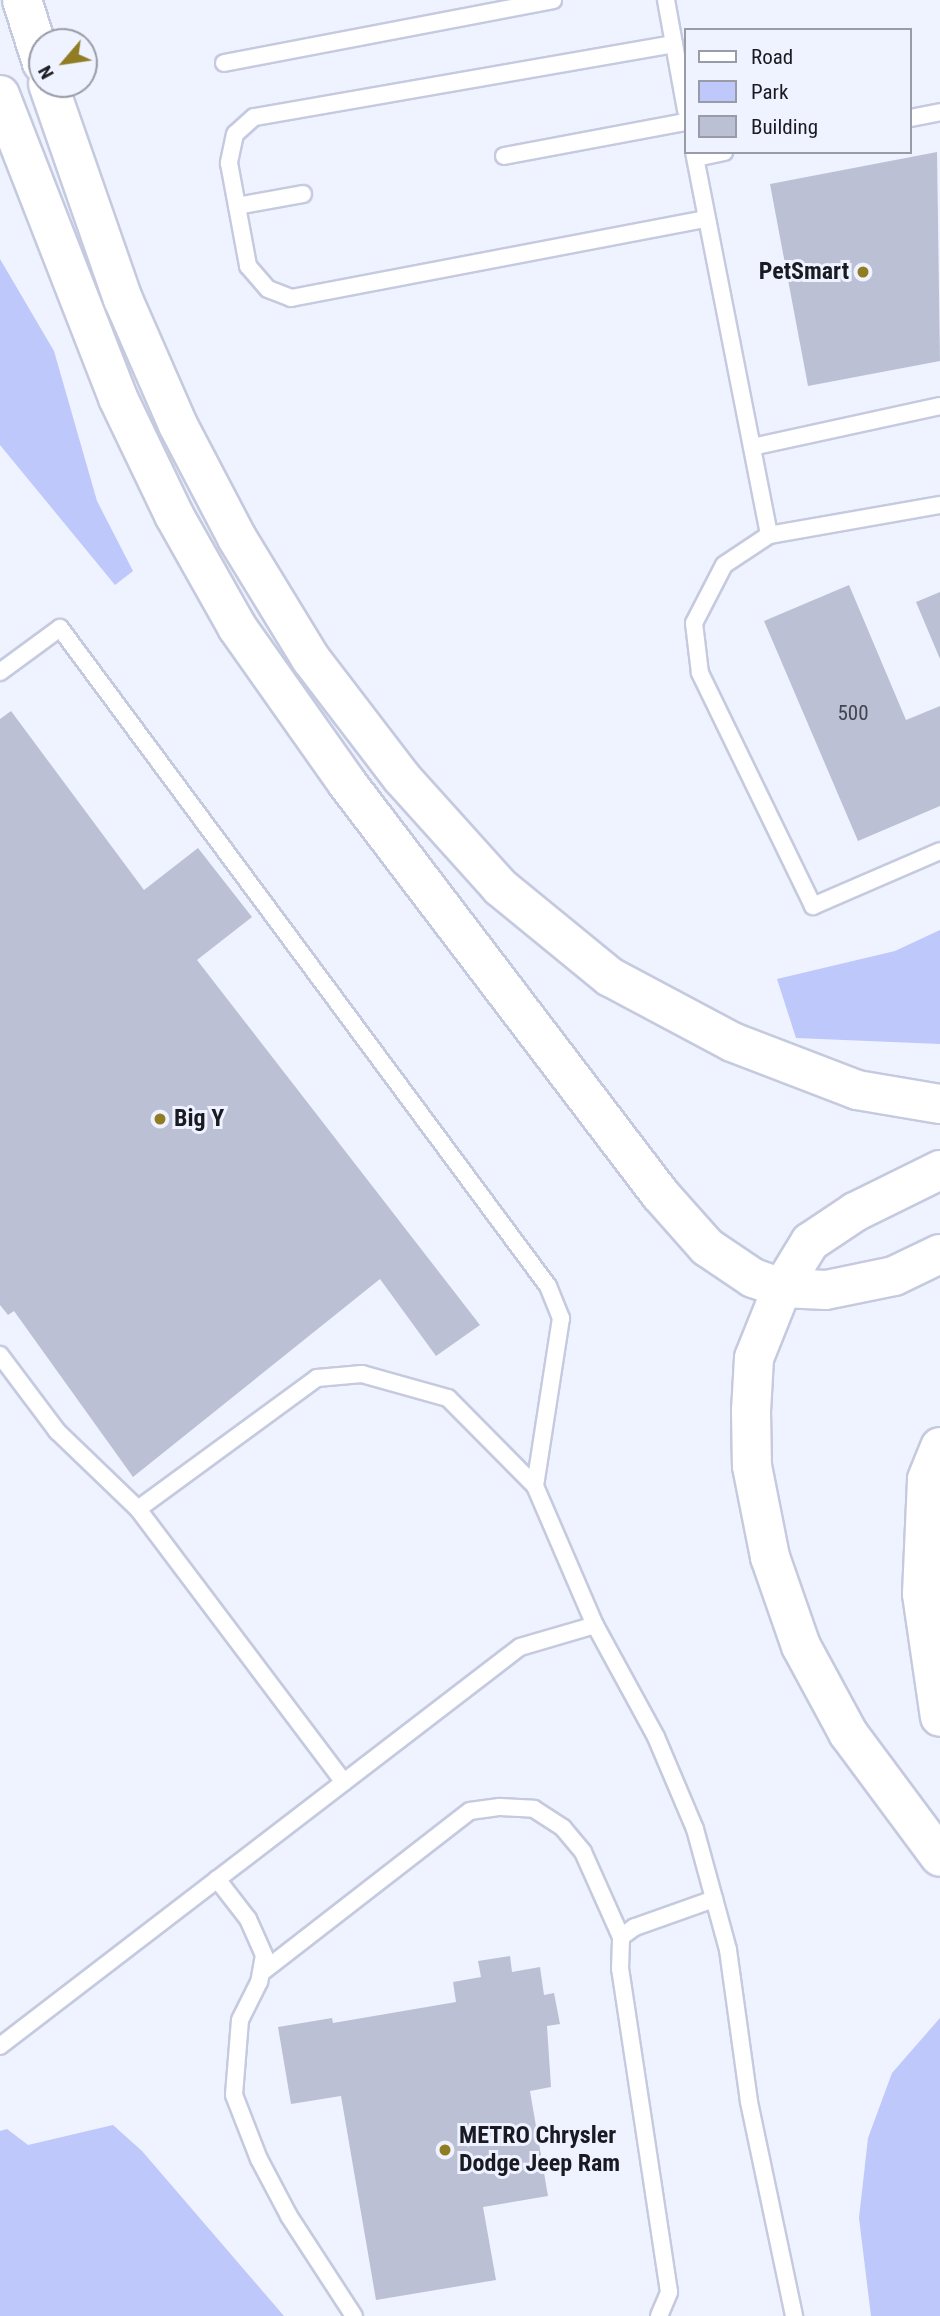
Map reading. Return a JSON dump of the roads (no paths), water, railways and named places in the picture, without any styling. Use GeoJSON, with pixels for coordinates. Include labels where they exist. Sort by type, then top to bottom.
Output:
{"type":"FeatureCollection","features":[{"type":"Feature","properties":{"kind":"main road"},"geometry":{"type":"LineString","coordinates":[[22,0],[31,28]]}},
{"type":"Feature","properties":{"kind":"main road"},"geometry":{"type":"LineString","coordinates":[[0,95],[118,398],[174,515],[237,627],[372,817],[660,1194],[707,1247],[753,1278],[782,1288],[826,1290],[894,1276],[940,1254]]}},
{"type":"Feature","properties":{"kind":"main road"},"geometry":{"type":"LineString","coordinates":[[53,98],[123,299],[178,425],[237,538],[311,659],[402,778],[500,887],[610,977],[757,1052],[858,1090],[940,1104]]}},
{"type":"Feature","properties":{"kind":"main road"},"geometry":{"type":"LineString","coordinates":[[940,1170],[855,1212],[810,1242],[782,1288],[754,1358],[751,1411],[752,1466],[770,1557],[802,1646],[848,1733],[940,1857]]}},
{"type":"Feature","properties":{"kind":"main road"},"geometry":{"type":"LineString","coordinates":[[940,1447],[928,1480],[922,1594],[940,1717]]}},
{"type":"Feature","properties":{"kind":"lane"},"geometry":{"type":"LineString","coordinates":[[224,63],[553,0]]}},
{"type":"Feature","properties":{"kind":"lane"},"geometry":{"type":"LineString","coordinates":[[666,0],[684,99]]}},
{"type":"Feature","properties":{"kind":"lane"},"geometry":{"type":"LineString","coordinates":[[674,44],[254,117],[235,134],[229,163],[248,266],[268,289],[290,298],[707,219]]}},
{"type":"Feature","properties":{"kind":"lane"},"geometry":{"type":"LineString","coordinates":[[912,118],[940,112]]}},
{"type":"Feature","properties":{"kind":"lane"},"geometry":{"type":"LineString","coordinates":[[504,156],[684,122]]}},
{"type":"Feature","properties":{"kind":"lane"},"geometry":{"type":"LineString","coordinates":[[695,155],[769,535]]}},
{"type":"Feature","properties":{"kind":"lane"},"geometry":{"type":"LineString","coordinates":[[237,206],[303,194]]}},
{"type":"Feature","properties":{"kind":"lane"},"geometry":{"type":"LineString","coordinates":[[752,447],[940,406]]}},
{"type":"Feature","properties":{"kind":"lane"},"geometry":{"type":"LineString","coordinates":[[940,505],[769,535],[724,565],[694,623],[700,673],[813,906],[940,851]]}},
{"type":"Feature","properties":{"kind":"lane"},"geometry":{"type":"LineString","coordinates":[[0,672],[60,628],[548,1286],[561,1318],[535,1486]]}},
{"type":"Feature","properties":{"kind":"lane"},"geometry":{"type":"LineString","coordinates":[[0,1355],[57,1431],[138,1509],[344,1782]]}},
{"type":"Feature","properties":{"kind":"lane"},"geometry":{"type":"LineString","coordinates":[[138,1509],[317,1378],[362,1374],[449,1398],[535,1486],[595,1625],[656,1737],[695,1829],[728,1950],[749,2102],[794,2316]]}},
{"type":"Feature","properties":{"kind":"lane"},"geometry":{"type":"LineString","coordinates":[[0,2046],[520,1647],[595,1625]]}},
{"type":"Feature","properties":{"kind":"lane"},"geometry":{"type":"LineString","coordinates":[[261,1973],[470,1811],[500,1807],[534,1809],[564,1828],[588,1862],[621,1937],[620,1969],[669,2292],[659,2316]]}},
{"type":"Feature","properties":{"kind":"lane"},"geometry":{"type":"LineString","coordinates":[[217,1879],[248,1919],[264,1955],[261,1973],[240,2020],[234,2095],[259,2159],[289,2216],[354,2316]]}},
{"type":"Feature","properties":{"kind":"lane"},"geometry":{"type":"LineString","coordinates":[[621,1937],[635,1927],[714,1899]]}},
{"type":"Feature","properties":{"kind":"place","name":"PetSmart"},"geometry":{"type":"Point","coordinates":[863,272]}},
{"type":"Feature","properties":{"kind":"place","name":"Big Y"},"geometry":{"type":"Point","coordinates":[160,1119]}},
{"type":"Feature","properties":{"kind":"place","name":"METRO Chrysler Dodge Jeep Ram"},"geometry":{"type":"Point","coordinates":[445,2150]}}]}
